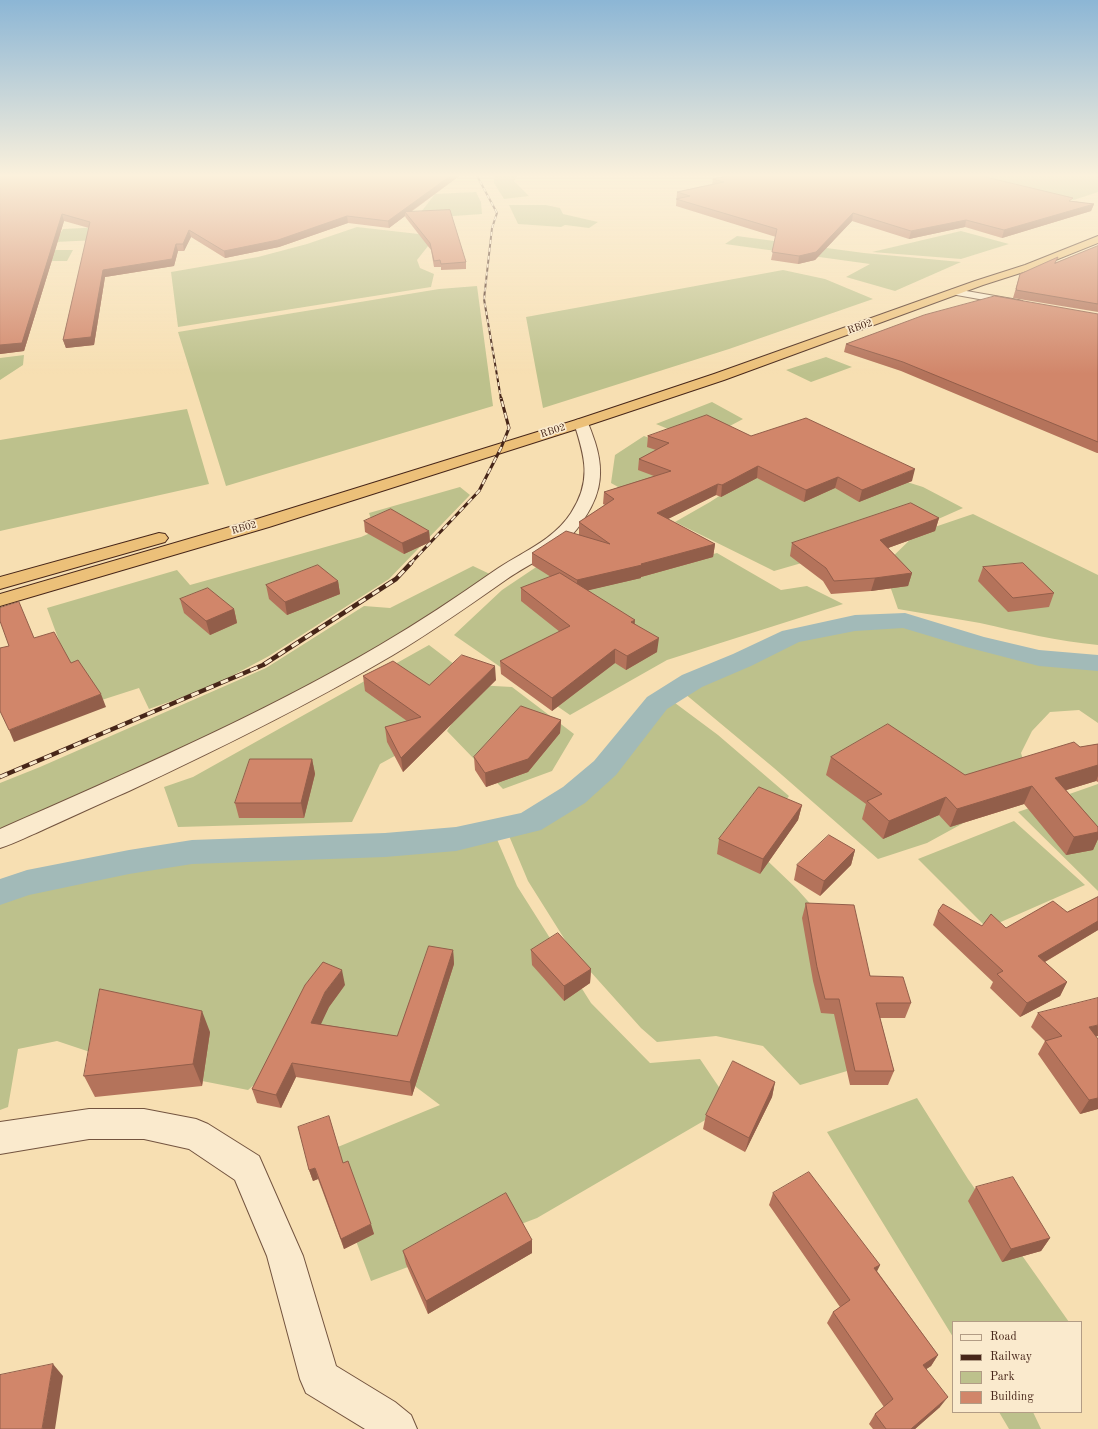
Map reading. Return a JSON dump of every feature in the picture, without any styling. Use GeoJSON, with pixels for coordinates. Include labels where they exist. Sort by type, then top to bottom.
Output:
{"type":"FeatureCollection","features":[{"type":"Feature","properties":{"kind":"highway","name":"RB02"},"geometry":{"type":"LineString","coordinates":[[0,600],[256,525],[581,423],[719,377],[1029,267],[1094,241]]}},
{"type":"Feature","properties":{"kind":"highway","name":"RB02"},"geometry":{"type":"LineString","coordinates":[[298,497],[583,410],[672,381],[863,315],[965,276]]}},
{"type":"Feature","properties":{"kind":"highway"},"geometry":{"type":"LineString","coordinates":[[0,583],[169,535]]}},
{"type":"Feature","properties":{"kind":"street"},"geometry":{"type":"LineString","coordinates":[[955,292],[1029,305]]}},
{"type":"Feature","properties":{"kind":"street"},"geometry":{"type":"LineString","coordinates":[[0,839],[200,749],[346,675],[414,635],[470,599],[520,562],[561,536],[586,503],[594,480],[593,457],[581,423]]}},
{"type":"Feature","properties":{"kind":"street"},"geometry":{"type":"LineString","coordinates":[[0,1138],[89,1124],[144,1124],[196,1135],[248,1168],[285,1256],[320,1379],[381,1416],[397,1429]]}},
{"type":"Feature","properties":{"kind":"green space"},"geometry":{"type":"Polygon","coordinates":[[[56,241],[83,241],[55,242],[56,241]]]}},
{"type":"Feature","properties":{"kind":"green space"},"geometry":{"type":"Polygon","coordinates":[[[317,241],[432,241],[417,260],[420,268],[434,274],[431,287],[178,327],[171,272],[258,257],[317,241]]]}},
{"type":"Feature","properties":{"kind":"green space"},"geometry":{"type":"Polygon","coordinates":[[[730,241],[772,241],[864,253],[961,262],[895,291],[846,277],[870,264],[725,244],[730,241]]]}},
{"type":"Feature","properties":{"kind":"green space"},"geometry":{"type":"Polygon","coordinates":[[[920,241],[997,241],[1009,244],[961,259],[872,252],[920,241]]]}},
{"type":"Feature","properties":{"kind":"green space"},"geometry":{"type":"Polygon","coordinates":[[[48,250],[73,250],[67,261],[40,261],[48,250]]]}},
{"type":"Feature","properties":{"kind":"green space"},"geometry":{"type":"Polygon","coordinates":[[[783,270],[825,279],[873,299],[729,349],[543,408],[526,317],[783,270]]]}},
{"type":"Feature","properties":{"kind":"green space"},"geometry":{"type":"Polygon","coordinates":[[[477,286],[493,406],[226,486],[178,332],[439,289],[477,286]]]}},
{"type":"Feature","properties":{"kind":"green space"},"geometry":{"type":"Polygon","coordinates":[[[24,355],[23,365],[0,380],[0,358],[24,355]]]}},
{"type":"Feature","properties":{"kind":"green space"},"geometry":{"type":"Polygon","coordinates":[[[826,357],[852,367],[811,382],[786,370],[826,357]]]}},
{"type":"Feature","properties":{"kind":"green space"},"geometry":{"type":"Polygon","coordinates":[[[712,402],[743,419],[726,428],[712,447],[656,424],[712,402]]]}},
{"type":"Feature","properties":{"kind":"green space"},"geometry":{"type":"Polygon","coordinates":[[[187,409],[209,484],[0,531],[0,440],[187,409]]]}},
{"type":"Feature","properties":{"kind":"green space"},"geometry":{"type":"Polygon","coordinates":[[[644,436],[725,465],[663,512],[611,483],[615,455],[644,436]]]}},
{"type":"Feature","properties":{"kind":"green space"},"geometry":{"type":"Polygon","coordinates":[[[846,463],[923,487],[963,508],[909,532],[774,571],[675,522],[710,502],[753,474],[846,463]]]}},
{"type":"Feature","properties":{"kind":"green space"},"geometry":{"type":"Polygon","coordinates":[[[460,487],[470,495],[389,579],[269,656],[211,687],[149,709],[139,688],[83,706],[47,608],[177,570],[190,585],[361,537],[375,531],[369,513],[460,487]]]}},
{"type":"Feature","properties":{"kind":"green space"},"geometry":{"type":"Polygon","coordinates":[[[973,514],[1098,575],[1098,645],[1053,639],[980,623],[898,609],[883,566],[917,533],[973,514]]]}},
{"type":"Feature","properties":{"kind":"green space"},"geometry":{"type":"Polygon","coordinates":[[[569,545],[628,577],[717,553],[781,590],[807,586],[843,604],[667,660],[570,715],[454,635],[502,590],[569,545]]]}},
{"type":"Feature","properties":{"kind":"green space"},"geometry":{"type":"Polygon","coordinates":[[[473,566],[494,576],[351,666],[0,837],[0,783],[266,668],[364,606],[390,608],[473,566]]]}},
{"type":"Feature","properties":{"kind":"green space"},"geometry":{"type":"Polygon","coordinates":[[[856,626],[909,626],[976,646],[1043,662],[1098,666],[1098,723],[1079,710],[1050,712],[1032,731],[1021,753],[1031,786],[927,843],[878,859],[774,768],[684,693],[744,666],[793,640],[856,626]]]}},
{"type":"Feature","properties":{"kind":"green space"},"geometry":{"type":"Polygon","coordinates":[[[429,645],[467,674],[422,741],[380,764],[352,822],[178,827],[164,787],[193,777],[429,645]]]}},
{"type":"Feature","properties":{"kind":"green space"},"geometry":{"type":"Polygon","coordinates":[[[476,685],[512,687],[574,734],[552,771],[503,789],[447,731],[476,685]]]}},
{"type":"Feature","properties":{"kind":"green space"},"geometry":{"type":"Polygon","coordinates":[[[671,700],[718,735],[789,796],[752,846],[797,889],[841,938],[864,1066],[800,1085],[763,1046],[716,1036],[657,1042],[641,1028],[572,951],[528,881],[507,831],[534,826],[580,797],[610,769],[661,705],[671,700]]]}},
{"type":"Feature","properties":{"kind":"green space"},"geometry":{"type":"Polygon","coordinates":[[[1098,784],[1098,891],[1018,812],[1098,784]]]}},
{"type":"Feature","properties":{"kind":"green space"},"geometry":{"type":"Polygon","coordinates":[[[1014,821],[1085,885],[987,928],[918,859],[1014,821]]]}},
{"type":"Feature","properties":{"kind":"green space"},"geometry":{"type":"Polygon","coordinates":[[[496,837],[517,886],[591,1003],[650,1063],[700,1059],[731,1105],[537,1218],[371,1281],[337,1190],[328,1151],[440,1105],[396,1072],[299,1046],[248,1090],[141,1069],[57,1041],[18,1049],[8,1107],[0,1110],[0,899],[29,888],[128,868],[192,860],[455,847],[496,837]]]}},
{"type":"Feature","properties":{"kind":"green space"},"geometry":{"type":"Polygon","coordinates":[[[917,1098],[968,1179],[1068,1321],[952,1321],[952,1335],[827,1132],[917,1098]]]}},
{"type":"Feature","properties":{"kind":"green space"},"geometry":{"type":"Polygon","coordinates":[[[1000,1413],[1033,1413],[1041,1429],[1009,1429],[1000,1413]]]}},
{"type":"Feature","properties":{"kind":"building"},"geometry":{"type":"Polygon","coordinates":[[[0,241],[54,241],[22,343],[0,345],[0,241]]]}},
{"type":"Feature","properties":{"kind":"building"},"geometry":{"type":"Polygon","coordinates":[[[86,241],[184,241],[183,244],[176,244],[172,259],[103,270],[91,337],[63,340],[86,241]]]}},
{"type":"Feature","properties":{"kind":"building"},"geometry":{"type":"Polygon","coordinates":[[[207,241],[275,241],[224,251],[207,241]]]}},
{"type":"Feature","properties":{"kind":"building"},"geometry":{"type":"Polygon","coordinates":[[[428,241],[459,241],[466,262],[441,264],[440,260],[434,261],[428,241]]]}},
{"type":"Feature","properties":{"kind":"building"},"geometry":{"type":"Polygon","coordinates":[[[774,241],[827,241],[816,252],[799,256],[772,252],[774,241]]]}},
{"type":"Feature","properties":{"kind":"building"},"geometry":{"type":"Polygon","coordinates":[[[1098,246],[1098,304],[1016,290],[1020,274],[1058,257],[1055,263],[1098,246]]]}},
{"type":"Feature","properties":{"kind":"building"},"geometry":{"type":"Polygon","coordinates":[[[995,296],[1098,314],[1098,442],[903,362],[846,344],[924,315],[995,296]]]}},
{"type":"Feature","properties":{"kind":"building"},"geometry":{"type":"Polygon","coordinates":[[[707,415],[751,436],[806,418],[915,469],[862,490],[838,477],[806,490],[758,466],[722,485],[718,484],[657,513],[715,544],[641,564],[642,565],[577,580],[532,553],[566,531],[610,544],[579,522],[614,499],[604,492],[671,471],[639,459],[669,443],[648,436],[707,415]]]}},
{"type":"Feature","properties":{"kind":"building"},"geometry":{"type":"Polygon","coordinates":[[[911,503],[939,518],[880,540],[912,573],[834,581],[826,568],[792,543],[911,503]]]}},
{"type":"Feature","properties":{"kind":"building"},"geometry":{"type":"Polygon","coordinates":[[[391,509],[429,531],[402,543],[364,521],[391,509]]]}},
{"type":"Feature","properties":{"kind":"building"},"geometry":{"type":"Polygon","coordinates":[[[1023,563],[1054,593],[1013,598],[983,567],[1023,563]]]}},
{"type":"Feature","properties":{"kind":"building"},"geometry":{"type":"Polygon","coordinates":[[[318,565],[338,581],[285,602],[266,585],[318,565]]]}},
{"type":"Feature","properties":{"kind":"building"},"geometry":{"type":"Polygon","coordinates":[[[560,573],[635,620],[631,622],[659,638],[627,656],[615,649],[552,698],[500,661],[570,626],[521,588],[560,573]]]}},
{"type":"Feature","properties":{"kind":"building"},"geometry":{"type":"Polygon","coordinates":[[[208,588],[234,609],[206,621],[180,599],[208,588]]]}},
{"type":"Feature","properties":{"kind":"building"},"geometry":{"type":"Polygon","coordinates":[[[19,602],[34,638],[54,632],[71,663],[78,660],[101,694],[9,730],[0,711],[0,648],[9,646],[0,621],[0,608],[19,602]]]}},
{"type":"Feature","properties":{"kind":"building"},"geometry":{"type":"Polygon","coordinates":[[[462,655],[495,666],[401,758],[385,727],[421,717],[363,676],[393,661],[429,685],[462,655]]]}},
{"type":"Feature","properties":{"kind":"building"},"geometry":{"type":"Polygon","coordinates":[[[521,706],[561,720],[528,759],[485,773],[474,757],[521,706]]]}},
{"type":"Feature","properties":{"kind":"building"},"geometry":{"type":"Polygon","coordinates":[[[888,724],[965,775],[1074,742],[1080,747],[1098,744],[1098,765],[1055,778],[1098,827],[1098,832],[1074,837],[1032,786],[957,809],[946,797],[889,821],[867,801],[882,794],[831,757],[888,724]]]}},
{"type":"Feature","properties":{"kind":"building"},"geometry":{"type":"Polygon","coordinates":[[[250,759],[312,759],[301,803],[235,803],[250,759]]]}},
{"type":"Feature","properties":{"kind":"building"},"geometry":{"type":"Polygon","coordinates":[[[759,787],[802,805],[763,859],[719,839],[759,787]]]}},
{"type":"Feature","properties":{"kind":"building"},"geometry":{"type":"Polygon","coordinates":[[[829,835],[855,850],[824,881],[797,865],[829,835]]]}},
{"type":"Feature","properties":{"kind":"building"},"geometry":{"type":"Polygon","coordinates":[[[1098,897],[1098,921],[1038,956],[1067,982],[1027,1003],[997,974],[1003,971],[938,911],[943,904],[982,926],[991,914],[1006,928],[1053,901],[1067,912],[1098,897]]]}},
{"type":"Feature","properties":{"kind":"building"},"geometry":{"type":"Polygon","coordinates":[[[806,903],[854,905],[870,976],[903,977],[911,1003],[876,1003],[894,1071],[855,1071],[839,999],[825,999],[817,967],[806,903]]]}},
{"type":"Feature","properties":{"kind":"building"},"geometry":{"type":"Polygon","coordinates":[[[558,933],[591,969],[564,986],[531,950],[558,933]]]}},
{"type":"Feature","properties":{"kind":"building"},"geometry":{"type":"Polygon","coordinates":[[[429,946],[453,950],[410,1082],[292,1063],[276,1095],[252,1089],[305,985],[323,962],[342,970],[325,992],[311,1023],[397,1036],[429,946]]]}},
{"type":"Feature","properties":{"kind":"building"},"geometry":{"type":"Polygon","coordinates":[[[100,989],[202,1011],[193,1064],[84,1076],[100,989]]]}},
{"type":"Feature","properties":{"kind":"building"},"geometry":{"type":"Polygon","coordinates":[[[1098,998],[1098,1025],[1089,1027],[1098,1039],[1098,1098],[1089,1100],[1045,1041],[1062,1036],[1038,1013],[1098,998]]]}},
{"type":"Feature","properties":{"kind":"building"},"geometry":{"type":"Polygon","coordinates":[[[733,1061],[775,1082],[749,1138],[706,1115],[733,1061]]]}},
{"type":"Feature","properties":{"kind":"building"},"geometry":{"type":"Polygon","coordinates":[[[329,1116],[343,1163],[348,1161],[371,1224],[341,1239],[315,1168],[309,1170],[298,1127],[329,1116]]]}},
{"type":"Feature","properties":{"kind":"building"},"geometry":{"type":"Polygon","coordinates":[[[809,1172],[880,1265],[874,1268],[938,1355],[923,1365],[948,1397],[911,1429],[886,1429],[875,1414],[893,1399],[833,1312],[850,1300],[773,1193],[809,1172]]]}},
{"type":"Feature","properties":{"kind":"building"},"geometry":{"type":"Polygon","coordinates":[[[1013,1177],[1050,1238],[1011,1249],[976,1187],[1013,1177]]]}},
{"type":"Feature","properties":{"kind":"building"},"geometry":{"type":"Polygon","coordinates":[[[506,1193],[532,1240],[426,1301],[403,1251],[506,1193]]]}},
{"type":"Feature","properties":{"kind":"building"},"geometry":{"type":"Polygon","coordinates":[[[53,1364],[42,1429],[0,1429],[0,1375],[53,1364]]]}},
{"type":"Feature","properties":{"kind":"waterway"},"geometry":{"type":"LineString","coordinates":[[0,892],[27,883],[129,862],[192,852],[385,845],[456,839],[530,822],[574,795],[605,768],[657,703],[692,681],[742,660],[791,636],[855,623],[905,620],[975,642],[1039,658],[1098,663]]}},
{"type":"Feature","properties":{"kind":"railway"},"geometry":{"type":"LineString","coordinates":[[491,241],[484,299],[501,399]]}},
{"type":"Feature","properties":{"kind":"railway"},"geometry":{"type":"LineString","coordinates":[[410,564],[479,491],[501,448],[509,428],[501,398]]}},
{"type":"Feature","properties":{"kind":"railway"},"geometry":{"type":"LineString","coordinates":[[0,777],[263,665],[396,579],[411,563]]}}]}
